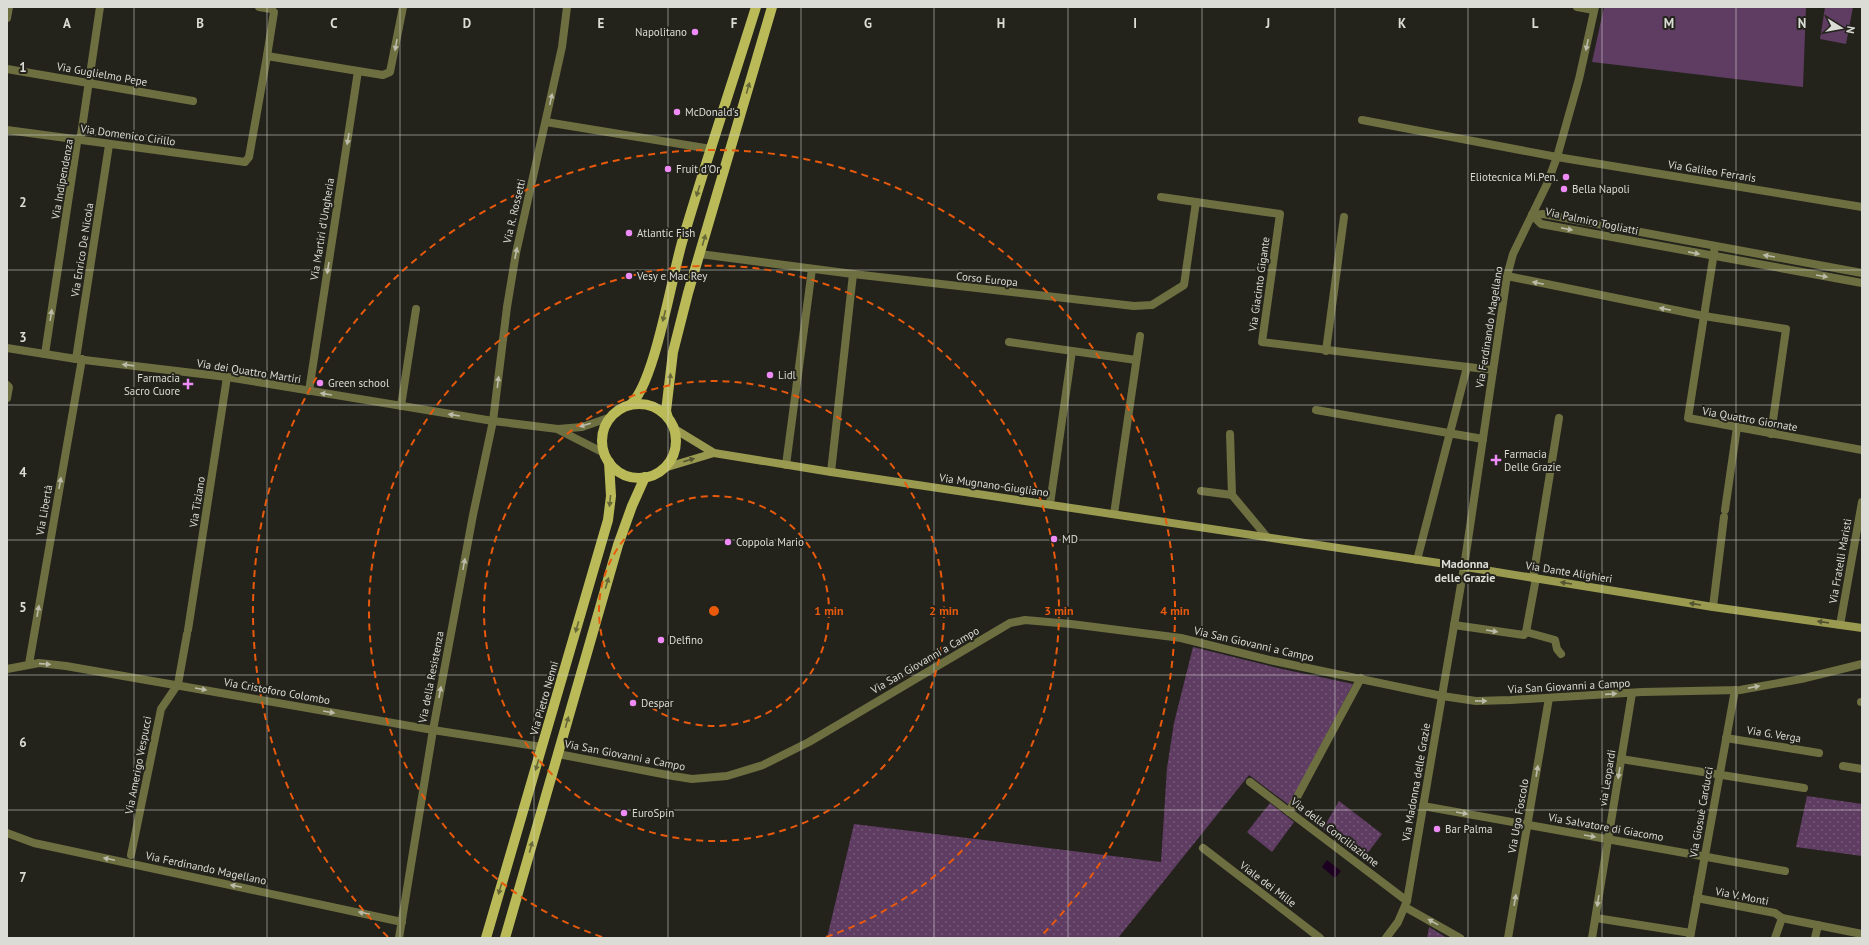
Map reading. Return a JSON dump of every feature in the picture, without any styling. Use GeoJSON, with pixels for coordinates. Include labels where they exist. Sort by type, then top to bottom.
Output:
{"type":"FeatureCollection","features":[{"type":"Feature","properties":{"kind":"main road"},"geometry":{"type":"LineString","coordinates":[[756,7],[682,240],[655,352],[636,401],[620,409],[611,417],[603,434],[607,458],[616,470],[625,475],[645,477],[655,474],[664,468],[671,459],[675,449],[676,438],[666,412],[673,352],[772,7]]}},
{"type":"Feature","properties":{"kind":"main road"},"geometry":{"type":"LineString","coordinates":[[630,405],[641,404],[651,406],[668,418]]}},
{"type":"Feature","properties":{"kind":"main road","name":"Via Mugnano-Giugliano"},"geometry":{"type":"LineString","coordinates":[[673,428],[714,453],[1270,538]]}},
{"type":"Feature","properties":{"kind":"main road","name":"Via Mugnano-Giugliano"},"geometry":{"type":"LineString","coordinates":[[664,468],[714,453]]}},
{"type":"Feature","properties":{"kind":"main road","name":"Via Pietro Nenni"},"geometry":{"type":"LineString","coordinates":[[486,938],[608,520],[611,496],[607,458]]}},
{"type":"Feature","properties":{"kind":"main road"},"geometry":{"type":"LineString","coordinates":[[505,938],[618,545],[632,506],[645,477]]}},
{"type":"Feature","properties":{"kind":"main road","name":"Via Dante Alighieri"},"geometry":{"type":"LineString","coordinates":[[1270,538],[1535,578],[1713,607],[1862,628]]}},
{"type":"Feature","properties":{"kind":"street"},"geometry":{"type":"LineString","coordinates":[[7,18],[9,7]]}},
{"type":"Feature","properties":{"kind":"street","name":"Via Indipendenza"},"geometry":{"type":"LineString","coordinates":[[45,354],[100,7]]}},
{"type":"Feature","properties":{"kind":"street"},"geometry":{"type":"LineString","coordinates":[[259,7],[271,9],[274,12],[267,56],[385,75],[390,72],[403,7]]}},
{"type":"Feature","properties":{"kind":"street","name":"Via R. Rossetti"},"geometry":{"type":"LineString","coordinates":[[493,421],[507,307],[516,253],[562,47],[567,7]]}},
{"type":"Feature","properties":{"kind":"street"},"geometry":{"type":"LineString","coordinates":[[1577,7],[1594,9]]}},
{"type":"Feature","properties":{"kind":"street","name":"Via Ferdinando Magellano"},"geometry":{"type":"LineString","coordinates":[[1464,567],[1507,276],[1513,254],[1547,184],[1558,157],[1579,79],[1594,9]]}},
{"type":"Feature","properties":{"kind":"street","name":"Via Domenico Cirillo"},"geometry":{"type":"LineString","coordinates":[[7,130],[246,161],[249,157],[267,56]]}},
{"type":"Feature","properties":{"kind":"street","name":"Via Guglielmo Pepe"},"geometry":{"type":"LineString","coordinates":[[7,69],[193,101]]}},
{"type":"Feature","properties":{"kind":"street","name":"Via Martiri d'Ungheria"},"geometry":{"type":"LineString","coordinates":[[309,391],[358,71]]}},
{"type":"Feature","properties":{"kind":"street","name":"Via Galileo Ferraris"},"geometry":{"type":"LineString","coordinates":[[1362,120],[1558,157],[1862,207]]}},
{"type":"Feature","properties":{"kind":"street"},"geometry":{"type":"LineString","coordinates":[[546,122],[711,149]]}},
{"type":"Feature","properties":{"kind":"street","name":"Via Enrico De Nicola"},"geometry":{"type":"LineString","coordinates":[[79,359],[109,145]]}},
{"type":"Feature","properties":{"kind":"street","name":"Via Giacinto Gigante"},"geometry":{"type":"LineString","coordinates":[[1161,197],[1280,214],[1262,342],[1326,351],[1493,370]]}},
{"type":"Feature","properties":{"kind":"street","name":"Corso Europa"},"geometry":{"type":"LineString","coordinates":[[700,254],[853,274],[1134,306],[1152,305],[1184,285],[1196,202]]}},
{"type":"Feature","properties":{"kind":"street","name":"Via Palmiro Togliatti"},"geometry":{"type":"LineString","coordinates":[[1532,215],[1543,214],[1862,273]]}},
{"type":"Feature","properties":{"kind":"street","name":"Via Palmiro Togliatti"},"geometry":{"type":"LineString","coordinates":[[1532,215],[1540,224],[1862,283]]}},
{"type":"Feature","properties":{"kind":"street"},"geometry":{"type":"LineString","coordinates":[[1326,351],[1344,216]]}},
{"type":"Feature","properties":{"kind":"street","name":"Via Quattro Giornate"},"geometry":{"type":"LineString","coordinates":[[1715,246],[1688,418],[1862,450]]}},
{"type":"Feature","properties":{"kind":"street"},"geometry":{"type":"LineString","coordinates":[[786,465],[812,269]]}},
{"type":"Feature","properties":{"kind":"street"},"geometry":{"type":"LineString","coordinates":[[831,472],[853,274]]}},
{"type":"Feature","properties":{"kind":"street"},"geometry":{"type":"LineString","coordinates":[[1507,276],[1704,316],[1786,329],[1770,434]]}},
{"type":"Feature","properties":{"kind":"street"},"geometry":{"type":"LineString","coordinates":[[401,406],[416,309]]}},
{"type":"Feature","properties":{"kind":"street"},"geometry":{"type":"LineString","coordinates":[[1114,514],[1140,336]]}},
{"type":"Feature","properties":{"kind":"street"},"geometry":{"type":"LineString","coordinates":[[1009,342],[1136,360]]}},
{"type":"Feature","properties":{"kind":"street","name":"Via dei Quattro Martiri"},"geometry":{"type":"LineString","coordinates":[[7,348],[227,378],[493,421],[558,429],[582,427],[611,417]]}},
{"type":"Feature","properties":{"kind":"street"},"geometry":{"type":"LineString","coordinates":[[1050,504],[1072,351]]}},
{"type":"Feature","properties":{"kind":"street","name":"Via Libertà"},"geometry":{"type":"LineString","coordinates":[[29,664],[79,359]]}},
{"type":"Feature","properties":{"kind":"street"},"geometry":{"type":"LineString","coordinates":[[1417,560],[1467,367]]}},
{"type":"Feature","properties":{"kind":"street","name":"Via Tiziano"},"geometry":{"type":"LineString","coordinates":[[178,684],[227,378]]}},
{"type":"Feature","properties":{"kind":"street"},"geometry":{"type":"LineString","coordinates":[[7,385],[9,387],[7,398]]}},
{"type":"Feature","properties":{"kind":"street"},"geometry":{"type":"LineString","coordinates":[[1316,410],[1483,439]]}},
{"type":"Feature","properties":{"kind":"street"},"geometry":{"type":"LineString","coordinates":[[1454,625],[1520,635],[1524,635],[1526,632],[1558,418]]}},
{"type":"Feature","properties":{"kind":"street","name":"Via della Resistenza"},"geometry":{"type":"LineString","coordinates":[[399,938],[433,730],[473,515],[493,421]]}},
{"type":"Feature","properties":{"kind":"street"},"geometry":{"type":"LineString","coordinates":[[1713,607],[1724,514],[1737,427]]}},
{"type":"Feature","properties":{"kind":"street","name":"Via dei Quattro Martiri"},"geometry":{"type":"LineString","coordinates":[[558,429],[607,458]]}},
{"type":"Feature","properties":{"kind":"street"},"geometry":{"type":"LineString","coordinates":[[1230,434],[1232,495],[1270,538]]}},
{"type":"Feature","properties":{"kind":"street"},"geometry":{"type":"LineString","coordinates":[[1201,491],[1232,495]]}},
{"type":"Feature","properties":{"kind":"street","name":"Via Fratelli Maristi"},"geometry":{"type":"LineString","coordinates":[[1840,625],[1862,502]]}},
{"type":"Feature","properties":{"kind":"street","name":"Via Madonna delle Grazie"},"geometry":{"type":"LineString","coordinates":[[1386,938],[1398,922],[1406,904],[1464,567]]}},
{"type":"Feature","properties":{"kind":"street","name":"Via San Giovanni a Campo"},"geometry":{"type":"LineString","coordinates":[[558,754],[679,777],[705,779],[727,776],[763,765],[809,742],[1010,623],[1025,620],[1078,624],[1181,638],[1274,661],[1442,696],[1476,701],[1632,693],[1735,690],[1801,678],[1862,664]]}},
{"type":"Feature","properties":{"kind":"street"},"geometry":{"type":"LineString","coordinates":[[1526,632],[1555,640],[1557,649],[1561,654]]}},
{"type":"Feature","properties":{"kind":"street","name":"Via Cristoforo Colombo"},"geometry":{"type":"LineString","coordinates":[[7,669],[29,664],[66,666],[178,684],[433,730],[542,747]]}},
{"type":"Feature","properties":{"kind":"street"},"geometry":{"type":"LineString","coordinates":[[1290,812],[1361,678]]}},
{"type":"Feature","properties":{"kind":"street","name":"Via Amerigo Vespucci"},"geometry":{"type":"LineString","coordinates":[[131,855],[160,709],[178,684]]}},
{"type":"Feature","properties":{"kind":"street","name":"Via Giosuè Carducci"},"geometry":{"type":"LineString","coordinates":[[1690,935],[1735,690]]}},
{"type":"Feature","properties":{"kind":"street","name":"via Leopardi"},"geometry":{"type":"LineString","coordinates":[[1592,938],[1632,693]]}},
{"type":"Feature","properties":{"kind":"street","name":"Via Ugo Foscolo"},"geometry":{"type":"LineString","coordinates":[[1508,938],[1549,698]]}},
{"type":"Feature","properties":{"kind":"street","name":"Via G. Verga"},"geometry":{"type":"LineString","coordinates":[[1726,738],[1819,752]]}},
{"type":"Feature","properties":{"kind":"street"},"geometry":{"type":"LineString","coordinates":[[1621,758],[1804,788]]}},
{"type":"Feature","properties":{"kind":"street"},"geometry":{"type":"LineString","coordinates":[[1843,766],[1862,769]]}},
{"type":"Feature","properties":{"kind":"street","name":"Via della Conciliazione"},"geometry":{"type":"LineString","coordinates":[[1250,782],[1406,904],[1460,938]]}},
{"type":"Feature","properties":{"kind":"street","name":"Via Salvatore di Giacomo"},"geometry":{"type":"LineString","coordinates":[[1423,806],[1785,870]]}},
{"type":"Feature","properties":{"kind":"street","name":"Via Ferdinando Magellano"},"geometry":{"type":"LineString","coordinates":[[7,833],[34,843],[402,922]]}},
{"type":"Feature","properties":{"kind":"street","name":"Viale dei Mille"},"geometry":{"type":"LineString","coordinates":[[1203,848],[1320,938]]}},
{"type":"Feature","properties":{"kind":"street","name":"Via V. Monti"},"geometry":{"type":"LineString","coordinates":[[1697,898],[1775,913],[1782,918],[1858,935]]}},
{"type":"Feature","properties":{"kind":"street"},"geometry":{"type":"LineString","coordinates":[[1596,918],[1690,935]]}},
{"type":"Feature","properties":{"kind":"street"},"geometry":{"type":"LineString","coordinates":[[1775,938],[1782,918]]}},
{"type":"Feature","properties":{"kind":"street"},"geometry":{"type":"LineString","coordinates":[[1815,938],[1818,925]]}},
{"type":"Feature","properties":{"kind":"shaded area"},"geometry":{"type":"Polygon","coordinates":[[[1604,7],[1806,7],[1803,87],[1592,62],[1604,7]]]}},
{"type":"Feature","properties":{"kind":"shaded area"},"geometry":{"type":"Polygon","coordinates":[[[1825,7],[1853,7],[1846,44],[1820,39],[1825,7]]]}},
{"type":"Feature","properties":{"kind":"shaded area"},"geometry":{"type":"Polygon","coordinates":[[[1193,647],[1282,669],[1353,684],[1289,805],[1249,775],[1118,938],[827,938],[854,824],[1161,862],[1167,768],[1174,723],[1193,647]]]}},
{"type":"Feature","properties":{"kind":"shaded area"},"geometry":{"type":"Polygon","coordinates":[[[1807,796],[1862,804],[1862,856],[1796,847],[1807,796]]]}},
{"type":"Feature","properties":{"kind":"shaded area"},"geometry":{"type":"Polygon","coordinates":[[[1339,801],[1382,834],[1363,859],[1323,829],[1339,801]]]}},
{"type":"Feature","properties":{"kind":"shaded area"},"geometry":{"type":"Polygon","coordinates":[[[1270,803],[1294,822],[1272,852],[1247,832],[1270,803]]]}},
{"type":"Feature","properties":{"kind":"shaded area"},"geometry":{"type":"Polygon","coordinates":[[[1327,860],[1341,871],[1335,878],[1322,867],[1327,860]]]}},
{"type":"Feature","properties":{"kind":"shaded area"},"geometry":{"type":"Polygon","coordinates":[[[1429,927],[1447,938],[1427,938],[1429,927]]]}},
{"type":"Feature","properties":{"kind":"place","name":"Napolitano"},"geometry":{"type":"Point","coordinates":[695,32]}},
{"type":"Feature","properties":{"kind":"place","name":"McDonald's"},"geometry":{"type":"Point","coordinates":[677,112]}},
{"type":"Feature","properties":{"kind":"place","name":"Fruit d'Or"},"geometry":{"type":"Point","coordinates":[668,169]}},
{"type":"Feature","properties":{"kind":"place","name":"Eliotecnica Mi.Pen."},"geometry":{"type":"Point","coordinates":[1566,177]}},
{"type":"Feature","properties":{"kind":"place","name":"Bella Napoli"},"geometry":{"type":"Point","coordinates":[1564,189]}},
{"type":"Feature","properties":{"kind":"place","name":"Atlantic Fish"},"geometry":{"type":"Point","coordinates":[629,233]}},
{"type":"Feature","properties":{"kind":"place","name":"Vesy e Mac Rey"},"geometry":{"type":"Point","coordinates":[629,276]}},
{"type":"Feature","properties":{"kind":"place","name":"Lidl"},"geometry":{"type":"Point","coordinates":[770,375]}},
{"type":"Feature","properties":{"kind":"place","name":"Green school"},"geometry":{"type":"Point","coordinates":[320,383]}},
{"type":"Feature","properties":{"kind":"place","name":"Farmacia Sacro Cuore"},"geometry":{"type":"Point","coordinates":[188,384]}},
{"type":"Feature","properties":{"kind":"place","name":"Farmacia Delle Grazie"},"geometry":{"type":"Point","coordinates":[1496,460]}},
{"type":"Feature","properties":{"kind":"place","name":"MD"},"geometry":{"type":"Point","coordinates":[1054,539]}},
{"type":"Feature","properties":{"kind":"place","name":"Coppola Mario"},"geometry":{"type":"Point","coordinates":[728,542]}},
{"type":"Feature","properties":{"kind":"place","name":"Delfino"},"geometry":{"type":"Point","coordinates":[661,640]}},
{"type":"Feature","properties":{"kind":"place","name":"Despar"},"geometry":{"type":"Point","coordinates":[633,703]}},
{"type":"Feature","properties":{"kind":"place","name":"EuroSpin"},"geometry":{"type":"Point","coordinates":[624,813]}},
{"type":"Feature","properties":{"kind":"place","name":"Bar Palma"},"geometry":{"type":"Point","coordinates":[1437,829]}},
{"type":"Feature","properties":{"kind":"district","name":"Madonna delle Grazie"},"geometry":{"type":"Point","coordinates":[1465,571]}}]}
